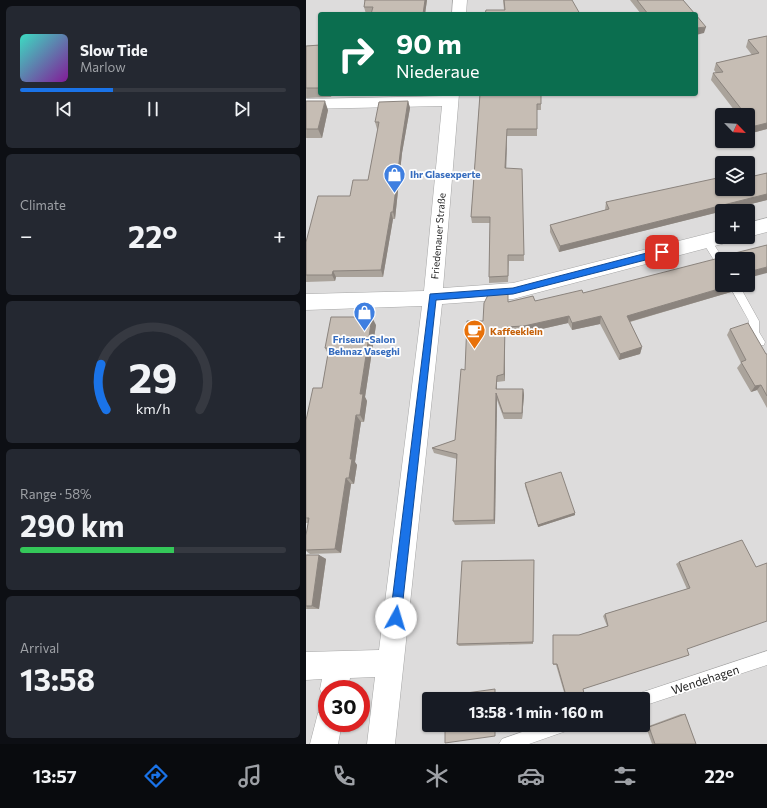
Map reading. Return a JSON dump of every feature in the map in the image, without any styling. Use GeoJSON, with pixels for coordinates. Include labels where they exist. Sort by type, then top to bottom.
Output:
{"type":"FeatureCollection","features":[{"type":"Feature","properties":{"kind":"street"},"geometry":{"type":"LineString","coordinates":[[459,12],[460,0]]}},
{"type":"Feature","properties":{"kind":"street"},"geometry":{"type":"LineString","coordinates":[[306,104],[451,97]]}},
{"type":"Feature","properties":{"kind":"street","name":"Friedenauer Straße"},"geometry":{"type":"LineString","coordinates":[[381,744],[433,296],[451,97]]}},
{"type":"Feature","properties":{"kind":"street"},"geometry":{"type":"LineString","coordinates":[[755,228],[767,225]]}},
{"type":"Feature","properties":{"kind":"street"},"geometry":{"type":"LineString","coordinates":[[306,302],[411,300],[433,296],[513,291],[714,239]]}},
{"type":"Feature","properties":{"kind":"street"},"geometry":{"type":"LineString","coordinates":[[306,666],[337,677],[390,663]]}},
{"type":"Feature","properties":{"kind":"street"},"geometry":{"type":"LineString","coordinates":[[324,744],[326,732]]}},
{"type":"Feature","properties":{"kind":"lane"},"geometry":{"type":"LineString","coordinates":[[714,239],[718,252]]}},
{"type":"Feature","properties":{"kind":"lane"},"geometry":{"type":"LineString","coordinates":[[738,292],[754,320],[754,333],[760,342]]}},
{"type":"Feature","properties":{"kind":"lane","name":"Wendehagen"},"geometry":{"type":"LineString","coordinates":[[650,697],[767,658]]}},
{"type":"Feature","properties":{"kind":"lane"},"geometry":{"type":"LineString","coordinates":[[506,744],[543,732]]}},
{"type":"Feature","properties":{"kind":"shaded area"},"geometry":{"type":"Polygon","coordinates":[[[306,0],[767,0],[767,744],[306,744],[306,0]]]}},
{"type":"Feature","properties":{"kind":"building"},"geometry":{"type":"Polygon","coordinates":[[[365,0],[425,0],[423,12],[372,12],[373,7],[364,7],[365,0]]]}},
{"type":"Feature","properties":{"kind":"building"},"geometry":{"type":"Polygon","coordinates":[[[504,0],[572,0],[579,12],[486,12],[486,10],[505,10],[504,0]]]}},
{"type":"Feature","properties":{"kind":"building"},"geometry":{"type":"Polygon","coordinates":[[[637,0],[683,0],[693,12],[646,12],[637,0]]]}},
{"type":"Feature","properties":{"kind":"building"},"geometry":{"type":"Polygon","coordinates":[[[698,17],[706,27],[698,28],[698,17]]]}},
{"type":"Feature","properties":{"kind":"building"},"geometry":{"type":"Polygon","coordinates":[[[767,36],[767,123],[755,126],[755,108],[740,108],[713,73],[723,72],[716,63],[759,53],[748,40],[767,36]]]}},
{"type":"Feature","properties":{"kind":"building"},"geometry":{"type":"Polygon","coordinates":[[[318,45],[318,88],[306,88],[306,46],[318,45]]]}},
{"type":"Feature","properties":{"kind":"building"},"geometry":{"type":"Polygon","coordinates":[[[480,96],[541,96],[541,104],[537,104],[537,129],[507,129],[505,168],[522,169],[524,255],[508,255],[508,276],[489,277],[490,217],[471,217],[480,96]]]}},
{"type":"Feature","properties":{"kind":"building"},"geometry":{"type":"Polygon","coordinates":[[[306,101],[325,101],[318,129],[306,129],[306,101]]]}},
{"type":"Feature","properties":{"kind":"building"},"geometry":{"type":"Polygon","coordinates":[[[408,101],[393,212],[391,212],[381,270],[333,271],[332,275],[306,275],[306,242],[318,196],[350,196],[353,180],[368,180],[379,122],[375,122],[379,102],[408,101]]]}},
{"type":"Feature","properties":{"kind":"building"},"geometry":{"type":"Polygon","coordinates":[[[767,173],[767,194],[727,204],[715,204],[715,207],[560,246],[550,225],[609,209],[606,202],[715,179],[715,196],[755,196],[755,176],[767,173]]]}},
{"type":"Feature","properties":{"kind":"building"},"geometry":{"type":"Polygon","coordinates":[[[767,245],[767,267],[755,270],[755,252],[739,252],[767,245]]]}},
{"type":"Feature","properties":{"kind":"building"},"geometry":{"type":"Polygon","coordinates":[[[715,259],[715,290],[627,316],[642,347],[620,354],[601,316],[572,323],[569,316],[524,326],[505,327],[504,374],[497,376],[496,389],[523,389],[522,413],[503,413],[496,393],[494,520],[453,521],[457,454],[432,448],[455,440],[461,369],[465,370],[467,321],[483,321],[484,303],[488,295],[508,293],[508,302],[533,296],[535,301],[582,290],[583,293],[715,259]]]}},
{"type":"Feature","properties":{"kind":"building"},"geometry":{"type":"Polygon","coordinates":[[[331,317],[372,317],[360,394],[363,394],[360,415],[356,415],[350,459],[352,459],[349,478],[346,478],[335,549],[306,550],[306,535],[309,518],[306,518],[306,420],[313,388],[322,388],[329,348],[325,348],[331,317]]]}},
{"type":"Feature","properties":{"kind":"building"},"geometry":{"type":"Polygon","coordinates":[[[748,323],[767,354],[767,396],[761,385],[755,386],[741,362],[746,360],[730,329],[748,323]]]}},
{"type":"Feature","properties":{"kind":"building"},"geometry":{"type":"Polygon","coordinates":[[[561,472],[575,513],[538,525],[525,483],[561,472]]]}},
{"type":"Feature","properties":{"kind":"building"},"geometry":{"type":"Polygon","coordinates":[[[742,540],[756,567],[767,563],[767,621],[687,649],[689,655],[583,689],[584,692],[565,692],[557,664],[553,664],[553,635],[579,635],[608,626],[605,614],[690,588],[679,562],[742,540]]]}},
{"type":"Feature","properties":{"kind":"building"},"geometry":{"type":"Polygon","coordinates":[[[306,555],[319,555],[312,606],[306,606],[306,555]]]}},
{"type":"Feature","properties":{"kind":"building"},"geometry":{"type":"Polygon","coordinates":[[[534,560],[533,642],[457,644],[462,561],[534,560]]]}},
{"type":"Feature","properties":{"kind":"building"},"geometry":{"type":"Polygon","coordinates":[[[495,689],[495,692],[474,692],[495,689]]]}},
{"type":"Feature","properties":{"kind":"building"},"geometry":{"type":"Polygon","coordinates":[[[685,714],[696,744],[655,744],[650,727],[685,714]]]}},
{"type":"Feature","properties":{"kind":"building"},"geometry":{"type":"Polygon","coordinates":[[[445,732],[495,732],[495,736],[445,743],[445,732]]]}},
{"type":"Feature","properties":{"kind":"place","name":"Ihr Glasexperte"},"geometry":{"type":"Point","coordinates":[394,194]}},
{"type":"Feature","properties":{"kind":"place","name":"Friseur-Salon Behnaz Vaseghi"},"geometry":{"type":"Point","coordinates":[364,332]}},
{"type":"Feature","properties":{"kind":"place","name":"Kaffeeklein"},"geometry":{"type":"Point","coordinates":[474,350]}},
{"type":"Feature","properties":{"kind":"route"},"geometry":{"type":"LineString","coordinates":[[396,618],[433,296],[513,291],[662,252]]}}]}
